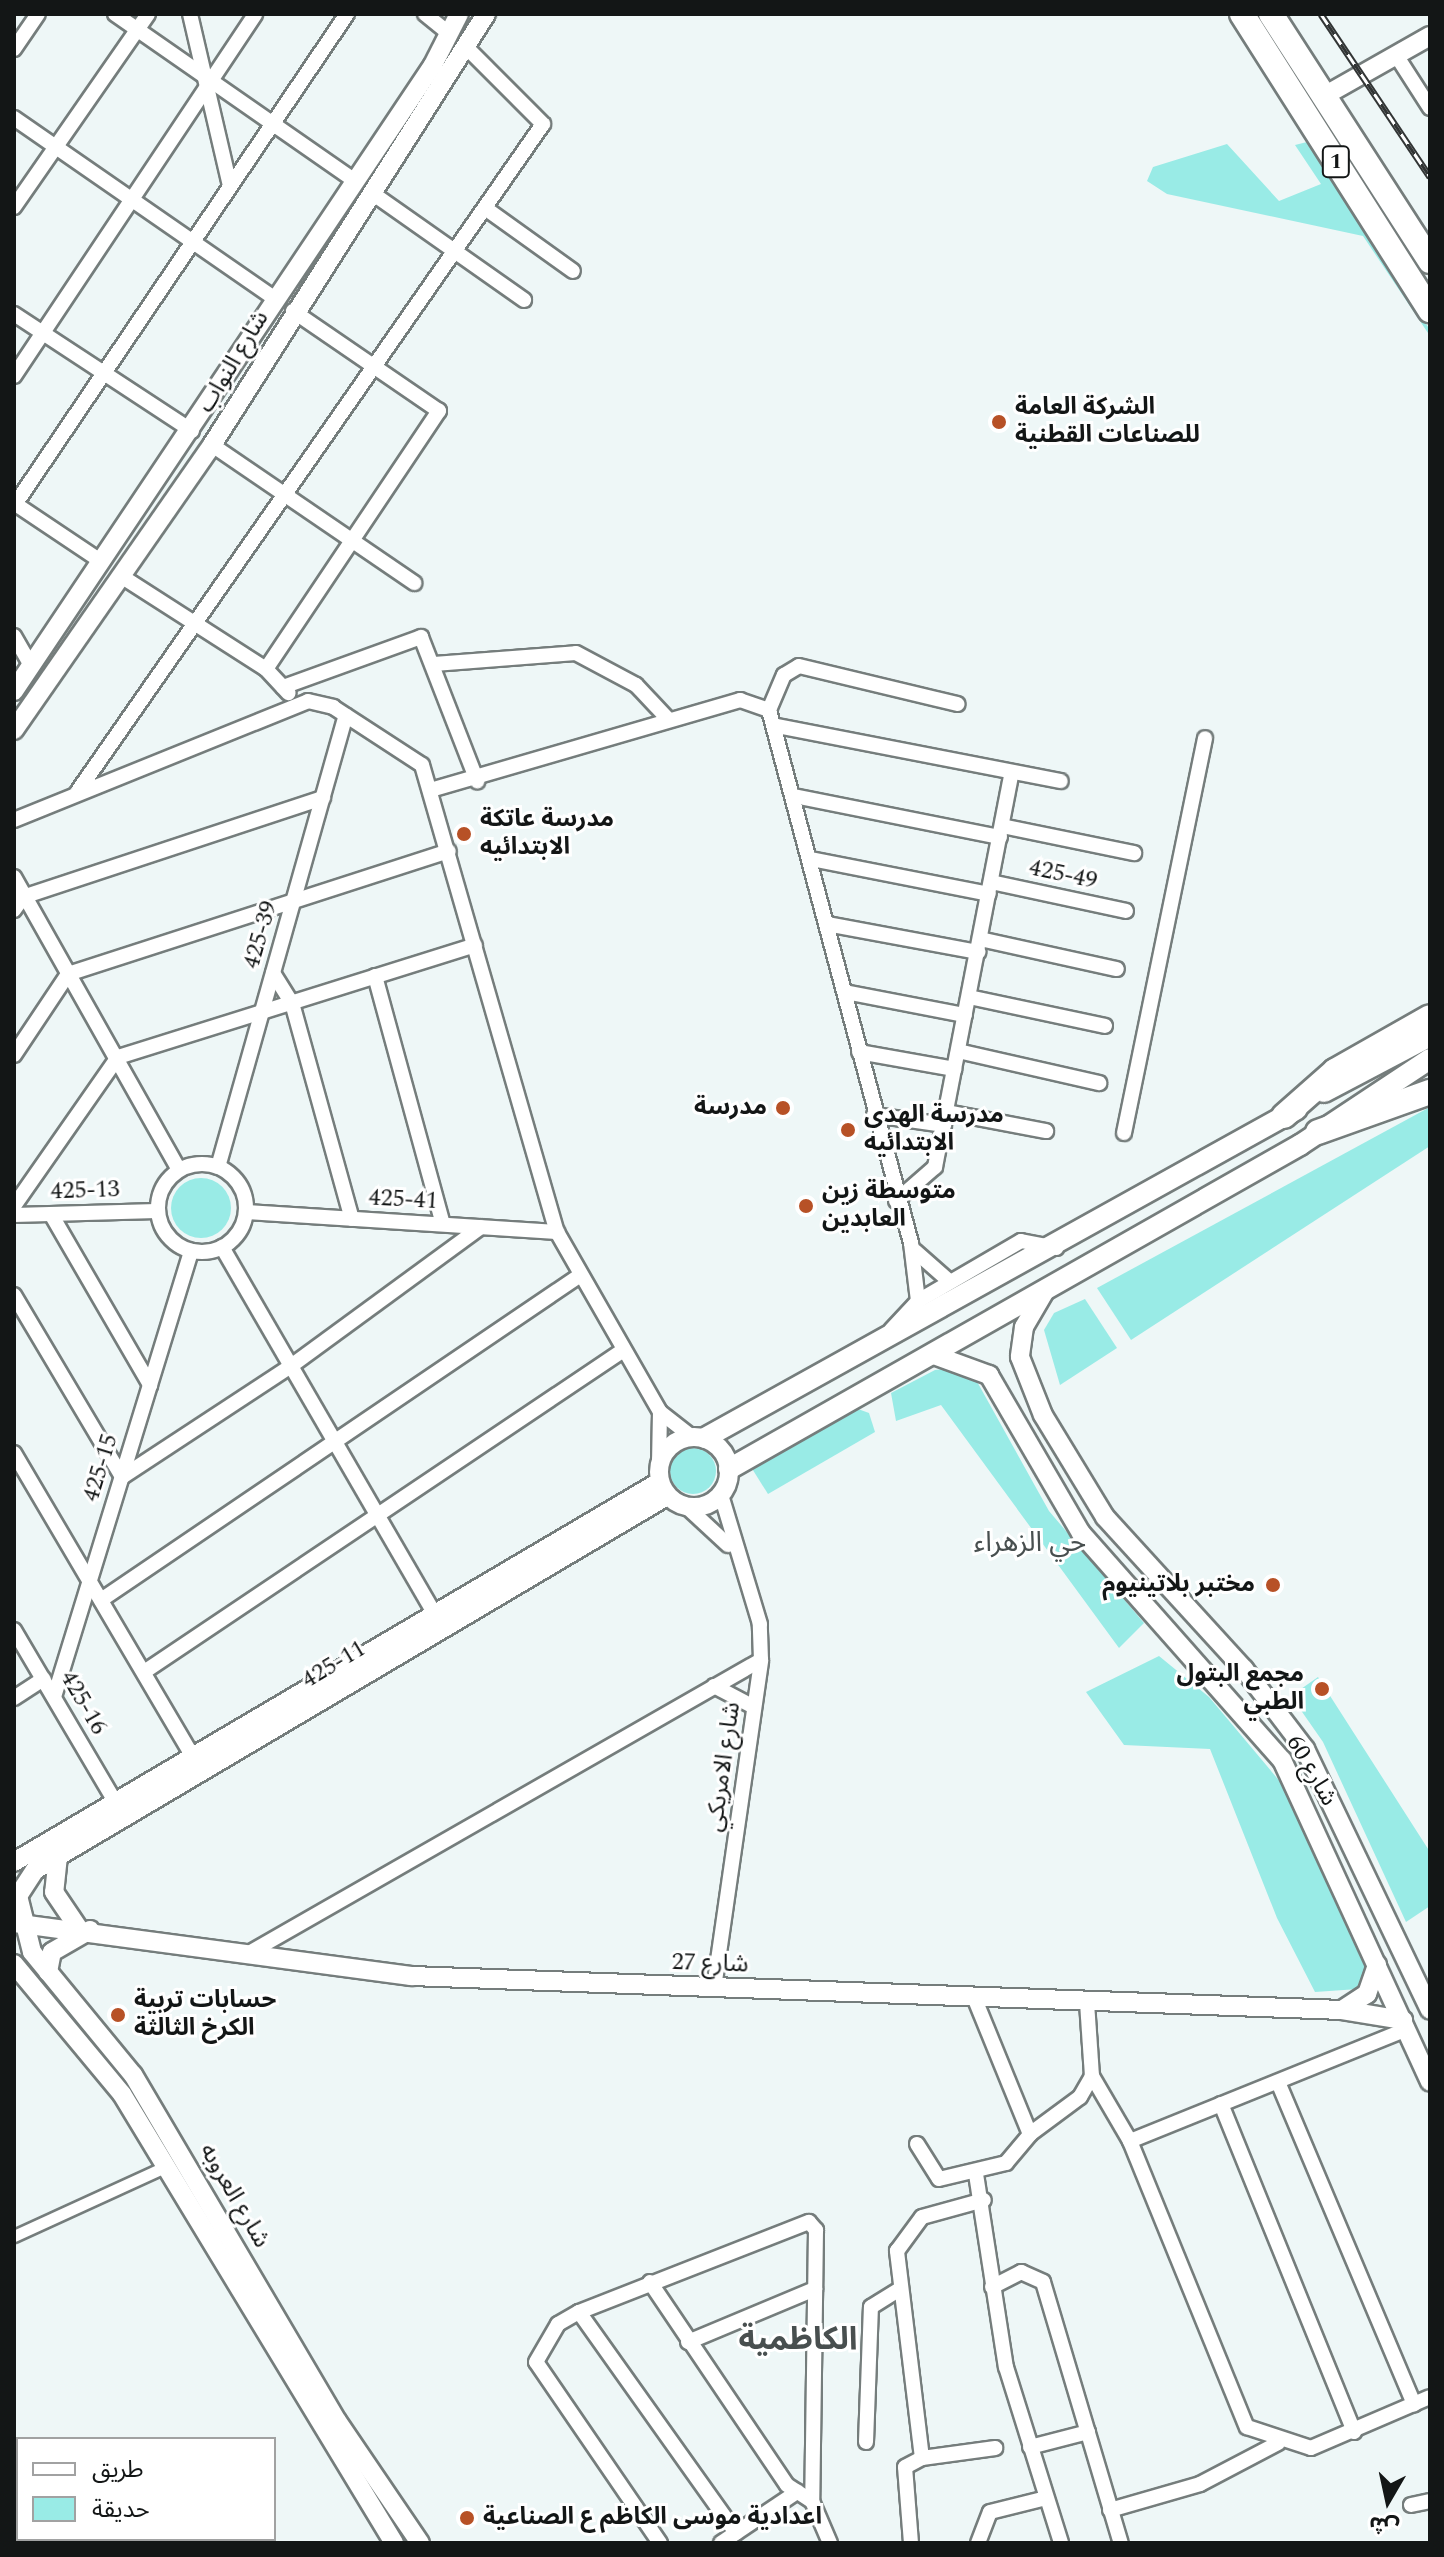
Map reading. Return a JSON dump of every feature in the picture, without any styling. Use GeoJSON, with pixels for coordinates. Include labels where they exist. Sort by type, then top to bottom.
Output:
{"type":"FeatureCollection","features":[{"type":"Feature","properties":{"kind":"highway","name":"1"},"geometry":{"type":"LineString","coordinates":[[1242,14],[1430,310]]}},
{"type":"Feature","properties":{"kind":"highway","name":"1"},"geometry":{"type":"LineString","coordinates":[[1271,14],[1430,261]]}},
{"type":"Feature","properties":{"kind":"highway"},"geometry":{"type":"LineString","coordinates":[[1292,1111],[1335,1071],[1430,1017]]}},
{"type":"Feature","properties":{"kind":"highway"},"geometry":{"type":"LineString","coordinates":[[1317,1133],[1430,1092]]}},
{"type":"Feature","properties":{"kind":"main road"},"geometry":{"type":"LineString","coordinates":[[698,1437],[835,1371],[1430,1036]]}},
{"type":"Feature","properties":{"kind":"main road"},"geometry":{"type":"LineString","coordinates":[[729,1469],[934,1355],[1317,1133],[1430,1059]]}},
{"type":"Feature","properties":{"kind":"main road"},"geometry":{"type":"LineString","coordinates":[[1292,1111],[1299,1125],[1317,1133]]}},
{"type":"Feature","properties":{"kind":"main road"},"geometry":{"type":"LineString","coordinates":[[1078,1236],[1079,1255],[1096,1262]]}},
{"type":"Feature","properties":{"kind":"main road"},"geometry":{"type":"LineString","coordinates":[[1057,1248],[1070,1257],[1072,1276]]}},
{"type":"Feature","properties":{"kind":"main road"},"geometry":{"type":"LineString","coordinates":[[872,1350],[867,1373],[886,1381]]}},
{"type":"Feature","properties":{"kind":"main road"},"geometry":{"type":"LineString","coordinates":[[835,1371],[852,1382],[849,1402]]}},
{"type":"Feature","properties":{"kind":"street"},"geometry":{"type":"LineString","coordinates":[[14,49],[38,14]]}},
{"type":"Feature","properties":{"kind":"street"},"geometry":{"type":"LineString","coordinates":[[115,14],[355,181]]}},
{"type":"Feature","properties":{"kind":"street"},"geometry":{"type":"LineString","coordinates":[[14,207],[148,14]]}},
{"type":"Feature","properties":{"kind":"street"},"geometry":{"type":"LineString","coordinates":[[190,14],[208,79],[230,186]]}},
{"type":"Feature","properties":{"kind":"street"},"geometry":{"type":"LineString","coordinates":[[14,376],[132,200],[208,79],[255,14]]}},
{"type":"Feature","properties":{"kind":"street"},"geometry":{"type":"LineString","coordinates":[[102,562],[15,504],[347,14]]}},
{"type":"Feature","properties":{"kind":"street"},"geometry":{"type":"LineString","coordinates":[[425,14],[450,34]]}},
{"type":"Feature","properties":{"kind":"street","name":"شارع النواب"},"geometry":{"type":"LineString","coordinates":[[14,691],[192,431],[450,34],[459,14]]}},
{"type":"Feature","properties":{"kind":"street","name":"شارع النواب"},"geometry":{"type":"LineString","coordinates":[[14,730],[212,445],[293,311],[469,50],[486,14]]}},
{"type":"Feature","properties":{"kind":"street"},"geometry":{"type":"LineString","coordinates":[[1324,96],[1430,36]]}},
{"type":"Feature","properties":{"kind":"street"},"geometry":{"type":"LineString","coordinates":[[78,791],[199,625],[283,495],[455,253],[544,120],[469,50]]}},
{"type":"Feature","properties":{"kind":"street"},"geometry":{"type":"LineString","coordinates":[[1396,55],[1430,108]]}},
{"type":"Feature","properties":{"kind":"street"},"geometry":{"type":"LineString","coordinates":[[14,118],[275,299]]}},
{"type":"Feature","properties":{"kind":"street"},"geometry":{"type":"LineString","coordinates":[[372,193],[524,300]]}},
{"type":"Feature","properties":{"kind":"street"},"geometry":{"type":"LineString","coordinates":[[485,208],[573,271]]}},
{"type":"Feature","properties":{"kind":"street"},"geometry":{"type":"LineString","coordinates":[[266,669],[356,543],[439,411],[293,311]]}},
{"type":"Feature","properties":{"kind":"street"},"geometry":{"type":"LineString","coordinates":[[14,314],[192,431]]}},
{"type":"Feature","properties":{"kind":"street"},"geometry":{"type":"LineString","coordinates":[[212,445],[414,583]]}},
{"type":"Feature","properties":{"kind":"street"},"geometry":{"type":"LineString","coordinates":[[121,576],[266,669],[297,702]]}},
{"type":"Feature","properties":{"kind":"street"},"geometry":{"type":"LineString","coordinates":[[14,636],[31,666]]}},
{"type":"Feature","properties":{"kind":"street"},"geometry":{"type":"LineString","coordinates":[[283,687],[412,637],[427,644],[477,781]]}},
{"type":"Feature","properties":{"kind":"street"},"geometry":{"type":"LineString","coordinates":[[434,664],[576,653],[636,685],[668,719]]}},
{"type":"Feature","properties":{"kind":"street"},"geometry":{"type":"LineString","coordinates":[[769,710],[784,675],[799,666],[957,704]]}},
{"type":"Feature","properties":{"kind":"street"},"geometry":{"type":"LineString","coordinates":[[434,789],[477,781],[668,719],[740,700],[769,710],[777,726],[896,1201],[911,1243],[918,1301]]}},
{"type":"Feature","properties":{"kind":"street"},"geometry":{"type":"LineString","coordinates":[[14,820],[297,702],[319,701],[422,765],[434,789],[557,1232],[579,1276],[660,1412],[722,1450],[729,1469],[721,1495],[687,1507],[662,1481],[660,1412]]}},
{"type":"Feature","properties":{"kind":"street","name":"425-39"},"geometry":{"type":"LineString","coordinates":[[218,1167],[346,716]]}},
{"type":"Feature","properties":{"kind":"street"},"geometry":{"type":"LineString","coordinates":[[777,726],[1061,781]]}},
{"type":"Feature","properties":{"kind":"street"},"geometry":{"type":"LineString","coordinates":[[1124,1133],[1205,738]]}},
{"type":"Feature","properties":{"kind":"street"},"geometry":{"type":"LineString","coordinates":[[896,1201],[935,1167],[1012,772]]}},
{"type":"Feature","properties":{"kind":"street"},"geometry":{"type":"LineString","coordinates":[[794,796],[1134,853]]}},
{"type":"Feature","properties":{"kind":"street"},"geometry":{"type":"LineString","coordinates":[[14,910],[23,897],[323,798]]}},
{"type":"Feature","properties":{"kind":"street"},"geometry":{"type":"LineString","coordinates":[[14,1055],[68,974],[449,851]]}},
{"type":"Feature","properties":{"kind":"street","name":"425-49"},"geometry":{"type":"LineString","coordinates":[[811,859],[1126,911]]}},
{"type":"Feature","properties":{"kind":"street"},"geometry":{"type":"LineString","coordinates":[[14,877],[179,1170]]}},
{"type":"Feature","properties":{"kind":"street"},"geometry":{"type":"LineString","coordinates":[[827,924],[1117,969]]}},
{"type":"Feature","properties":{"kind":"street"},"geometry":{"type":"LineString","coordinates":[[14,1206],[118,1057],[475,945]]}},
{"type":"Feature","properties":{"kind":"street"},"geometry":{"type":"LineString","coordinates":[[273,973],[292,1003],[352,1219]]}},
{"type":"Feature","properties":{"kind":"street"},"geometry":{"type":"LineString","coordinates":[[375,976],[443,1224]]}},
{"type":"Feature","properties":{"kind":"street"},"geometry":{"type":"LineString","coordinates":[[845,992],[965,1015]]}},
{"type":"Feature","properties":{"kind":"street"},"geometry":{"type":"LineString","coordinates":[[969,997],[1105,1026]]}},
{"type":"Feature","properties":{"kind":"street"},"geometry":{"type":"LineString","coordinates":[[958,1051],[1099,1083]]}},
{"type":"Feature","properties":{"kind":"street"},"geometry":{"type":"LineString","coordinates":[[859,1052],[954,1069]]}},
{"type":"Feature","properties":{"kind":"street"},"geometry":{"type":"LineString","coordinates":[[874,1115],[945,1119],[1046,1131]]}},
{"type":"Feature","properties":{"kind":"street"},"geometry":{"type":"LineString","coordinates":[[218,1167],[239,1185],[246,1212],[222,1247],[191,1251],[168,1236],[157,1211],[167,1181],[179,1170],[218,1167]]}},
{"type":"Feature","properties":{"kind":"street","name":"425-13"},"geometry":{"type":"LineString","coordinates":[[14,1215],[157,1211]]}},
{"type":"Feature","properties":{"kind":"street","name":"425-41"},"geometry":{"type":"LineString","coordinates":[[246,1212],[557,1232]]}},
{"type":"Feature","properties":{"kind":"street"},"geometry":{"type":"LineString","coordinates":[[51,1214],[150,1385]]}},
{"type":"Feature","properties":{"kind":"street"},"geometry":{"type":"LineString","coordinates":[[14,1295],[122,1477],[291,1366],[481,1227]]}},
{"type":"Feature","properties":{"kind":"street"},"geometry":{"type":"LineString","coordinates":[[872,1350],[918,1301],[1021,1241],[1057,1248]]}},
{"type":"Feature","properties":{"kind":"street"},"geometry":{"type":"LineString","coordinates":[[911,1243],[949,1281]]}},
{"type":"Feature","properties":{"kind":"street"},"geometry":{"type":"LineString","coordinates":[[222,1247],[434,1612]]}},
{"type":"Feature","properties":{"kind":"street","name":"425-15"},"geometry":{"type":"LineString","coordinates":[[54,1697],[191,1251]]}},
{"type":"Feature","properties":{"kind":"street"},"geometry":{"type":"LineString","coordinates":[[101,1600],[334,1439],[579,1276]]}},
{"type":"Feature","properties":{"kind":"street","name":"شارع 60"},"geometry":{"type":"LineString","coordinates":[[1045,1291],[1024,1327],[1024,1373],[1096,1504],[1275,1707],[1335,1800],[1430,2010]]}},
{"type":"Feature","properties":{"kind":"street"},"geometry":{"type":"LineString","coordinates":[[144,1672],[622,1351]]}},
{"type":"Feature","properties":{"kind":"street","name":"شارع 60"},"geometry":{"type":"LineString","coordinates":[[934,1355],[989,1375],[1055,1498],[1155,1620],[1282,1760],[1430,2082]]}},
{"type":"Feature","properties":{"kind":"street"},"geometry":{"type":"LineString","coordinates":[[662,1481],[670,1445],[698,1437]]}},
{"type":"Feature","properties":{"kind":"street"},"geometry":{"type":"LineString","coordinates":[[14,1453],[191,1753]]}},
{"type":"Feature","properties":{"kind":"street","name":"425-11"},"geometry":{"type":"LineString","coordinates":[[18,1866],[113,1798],[662,1481]]}},
{"type":"Feature","properties":{"kind":"street","name":"425-11"},"geometry":{"type":"LineString","coordinates":[[18,1866],[58,1856],[662,1481]]}},
{"type":"Feature","properties":{"kind":"street","name":"شارع الامريكي"},"geometry":{"type":"LineString","coordinates":[[714,1988],[761,1660],[760,1624],[736,1554],[721,1495]]}},
{"type":"Feature","properties":{"kind":"street","name":"شارع الامريكي"},"geometry":{"type":"LineString","coordinates":[[687,1507],[736,1554]]}},
{"type":"Feature","properties":{"kind":"street"},"geometry":{"type":"LineString","coordinates":[[1155,1620],[1175,1619],[1179,1599]]}},
{"type":"Feature","properties":{"kind":"street","name":"425-16"},"geometry":{"type":"LineString","coordinates":[[14,1630],[113,1798]]}},
{"type":"Feature","properties":{"kind":"street"},"geometry":{"type":"LineString","coordinates":[[1189,1655],[1194,1636],[1217,1640]]}},
{"type":"Feature","properties":{"kind":"street"},"geometry":{"type":"LineString","coordinates":[[249,1953],[761,1660]]}},
{"type":"Feature","properties":{"kind":"street"},"geometry":{"type":"LineString","coordinates":[[14,1698],[43,1679]]}},
{"type":"Feature","properties":{"kind":"street"},"geometry":{"type":"LineString","coordinates":[[714,1686],[754,1707]]}},
{"type":"Feature","properties":{"kind":"street"},"geometry":{"type":"LineString","coordinates":[[16,1966],[27,1961],[44,1967],[57,1947],[85,1929],[54,1892],[58,1856]]}},
{"type":"Feature","properties":{"kind":"street"},"geometry":{"type":"LineString","coordinates":[[16,1966],[20,1929],[18,1866]]}},
{"type":"Feature","properties":{"kind":"street","name":"شارع 27"},"geometry":{"type":"LineString","coordinates":[[20,1929],[85,1929],[411,1976],[1342,2010],[1405,2024]]}},
{"type":"Feature","properties":{"kind":"street","name":"شارع العروبه"},"geometry":{"type":"LineString","coordinates":[[20,1929],[44,1967],[133,2075],[337,2421],[420,2543]]}},
{"type":"Feature","properties":{"kind":"street"},"geometry":{"type":"LineString","coordinates":[[1342,2010],[1367,1994],[1377,1965]]}},
{"type":"Feature","properties":{"kind":"street","name":"شارع العروبه"},"geometry":{"type":"LineString","coordinates":[[16,1966],[104,2068],[167,2166],[394,2543]]}},
{"type":"Feature","properties":{"kind":"street"},"geometry":{"type":"LineString","coordinates":[[974,1997],[1030,2134]]}},
{"type":"Feature","properties":{"kind":"street"},"geometry":{"type":"LineString","coordinates":[[1087,2003],[1092,2076],[1130,2141],[1247,2427],[1278,2443],[1311,2448],[1430,2397]]}},
{"type":"Feature","properties":{"kind":"street"},"geometry":{"type":"LineString","coordinates":[[1130,2141],[1278,2082],[1405,2024]]}},
{"type":"Feature","properties":{"kind":"street"},"geometry":{"type":"LineString","coordinates":[[917,2144],[939,2179],[976,2174],[1006,2163],[1030,2134],[1080,2097],[1092,2076]]}},
{"type":"Feature","properties":{"kind":"street"},"geometry":{"type":"LineString","coordinates":[[1278,2082],[1414,2404]]}},
{"type":"Feature","properties":{"kind":"street"},"geometry":{"type":"LineString","coordinates":[[1221,2104],[1354,2432]]}},
{"type":"Feature","properties":{"kind":"street"},"geometry":{"type":"LineString","coordinates":[[14,2236],[167,2166]]}},
{"type":"Feature","properties":{"kind":"street"},"geometry":{"type":"LineString","coordinates":[[976,2174],[984,2200],[992,2287],[1030,2447],[1061,2543]]}},
{"type":"Feature","properties":{"kind":"street"},"geometry":{"type":"LineString","coordinates":[[922,2458],[897,2291],[897,2251],[914,2224],[984,2200]]}},
{"type":"Feature","properties":{"kind":"street"},"geometry":{"type":"LineString","coordinates":[[660,2543],[537,2367],[558,2324],[579,2312],[809,2222],[816,2230],[812,2501],[830,2543]]}},
{"type":"Feature","properties":{"kind":"street"},"geometry":{"type":"LineString","coordinates":[[992,2287],[1021,2272],[1043,2282],[1121,2543]]}},
{"type":"Feature","properties":{"kind":"street"},"geometry":{"type":"LineString","coordinates":[[650,2282],[688,2342],[797,2492],[812,2501]]}},
{"type":"Feature","properties":{"kind":"street"},"geometry":{"type":"LineString","coordinates":[[688,2342],[815,2289]]}},
{"type":"Feature","properties":{"kind":"street"},"geometry":{"type":"LineString","coordinates":[[866,2442],[871,2307],[897,2291]]}},
{"type":"Feature","properties":{"kind":"street"},"geometry":{"type":"LineString","coordinates":[[579,2312],[736,2533]]}},
{"type":"Feature","properties":{"kind":"street"},"geometry":{"type":"LineString","coordinates":[[1030,2447],[1088,2432]]}},
{"type":"Feature","properties":{"kind":"street"},"geometry":{"type":"LineString","coordinates":[[1110,2510],[1200,2484],[1278,2443]]}},
{"type":"Feature","properties":{"kind":"street"},"geometry":{"type":"LineString","coordinates":[[911,2543],[905,2467],[922,2458],[995,2448]]}},
{"type":"Feature","properties":{"kind":"street"},"geometry":{"type":"LineString","coordinates":[[721,2543],[797,2492]]}},
{"type":"Feature","properties":{"kind":"street"},"geometry":{"type":"LineString","coordinates":[[978,2543],[990,2512],[1046,2498]]}},
{"type":"Feature","properties":{"kind":"street"},"geometry":{"type":"LineString","coordinates":[[1411,2505],[1430,2501]]}},
{"type":"Feature","properties":{"kind":"green space"},"geometry":{"type":"Polygon","coordinates":[[[1311,141],[1430,330],[1430,336],[1363,236],[1167,194],[1147,181],[1153,167],[1227,144],[1279,201],[1321,184],[1295,145],[1311,141]]]}},
{"type":"Feature","properties":{"kind":"green space"},"geometry":{"type":"Polygon","coordinates":[[[1430,1107],[1430,1146],[1131,1340],[1097,1288],[1430,1107]]]}},
{"type":"Feature","properties":{"kind":"green space"},"geometry":{"type":"Polygon","coordinates":[[[201,1178],[213,1180],[222,1187],[229,1196],[229,1220],[222,1229],[213,1236],[201,1238],[189,1236],[180,1229],[173,1220],[171,1208],[173,1196],[180,1187],[189,1180],[201,1178]]]}},
{"type":"Feature","properties":{"kind":"green space"},"geometry":{"type":"Polygon","coordinates":[[[1085,1299],[1117,1348],[1060,1385],[1044,1330],[1054,1313],[1085,1299]]]}},
{"type":"Feature","properties":{"kind":"green space"},"geometry":{"type":"Polygon","coordinates":[[[961,1367],[975,1378],[1049,1511],[1144,1623],[1119,1648],[941,1405],[896,1421],[891,1393],[935,1370],[961,1367]]]}},
{"type":"Feature","properties":{"kind":"green space"},"geometry":{"type":"Polygon","coordinates":[[[858,1409],[869,1413],[875,1432],[768,1494],[751,1467],[858,1409]]]}},
{"type":"Feature","properties":{"kind":"green space"},"geometry":{"type":"Polygon","coordinates":[[[693,1448],[709,1455],[716,1471],[709,1487],[693,1494],[677,1487],[670,1471],[677,1455],[693,1448]]]}},
{"type":"Feature","properties":{"kind":"green space"},"geometry":{"type":"Polygon","coordinates":[[[1159,1656],[1209,1697],[1287,1790],[1367,1960],[1358,1989],[1315,1992],[1277,1918],[1210,1749],[1124,1745],[1086,1692],[1159,1656]]]}},
{"type":"Feature","properties":{"kind":"green space"},"geometry":{"type":"Polygon","coordinates":[[[1318,1677],[1430,1852],[1430,1906],[1406,1922],[1323,1742],[1291,1696],[1318,1677]]]}},
{"type":"Feature","properties":{"kind":"railway"},"geometry":{"type":"LineString","coordinates":[[1321,14],[1430,177]]}},
{"type":"Feature","properties":{"kind":"place","name":"الشركة العامة للصناعات القطنية"},"geometry":{"type":"Point","coordinates":[999,422]}},
{"type":"Feature","properties":{"kind":"place","name":"مدرسة عاتكة الابتدائيه"},"geometry":{"type":"Point","coordinates":[464,834]}},
{"type":"Feature","properties":{"kind":"place","name":"مدرسة"},"geometry":{"type":"Point","coordinates":[783,1108]}},
{"type":"Feature","properties":{"kind":"place","name":"مدرسة الهدى الابتدائيه"},"geometry":{"type":"Point","coordinates":[848,1130]}},
{"type":"Feature","properties":{"kind":"place","name":"متوسطة زين العابدين"},"geometry":{"type":"Point","coordinates":[806,1206]}},
{"type":"Feature","properties":{"kind":"place","name":"مختبر بلاتينيوم"},"geometry":{"type":"Point","coordinates":[1273,1585]}},
{"type":"Feature","properties":{"kind":"place","name":"مجمع البتول الطبي"},"geometry":{"type":"Point","coordinates":[1322,1689]}},
{"type":"Feature","properties":{"kind":"place","name":"حسابات تربية الكرخ الثالثة"},"geometry":{"type":"Point","coordinates":[118,2015]}},
{"type":"Feature","properties":{"kind":"place","name":"اعدادية موسى الكاظم ع الصناعية"},"geometry":{"type":"Point","coordinates":[467,2518]}},
{"type":"Feature","properties":{"kind":"district","name":"حي الزهراء"},"geometry":{"type":"Point","coordinates":[1030,1543]}},
{"type":"Feature","properties":{"kind":"district","name":"الكاظمية"},"geometry":{"type":"Point","coordinates":[798,2340]}}]}
